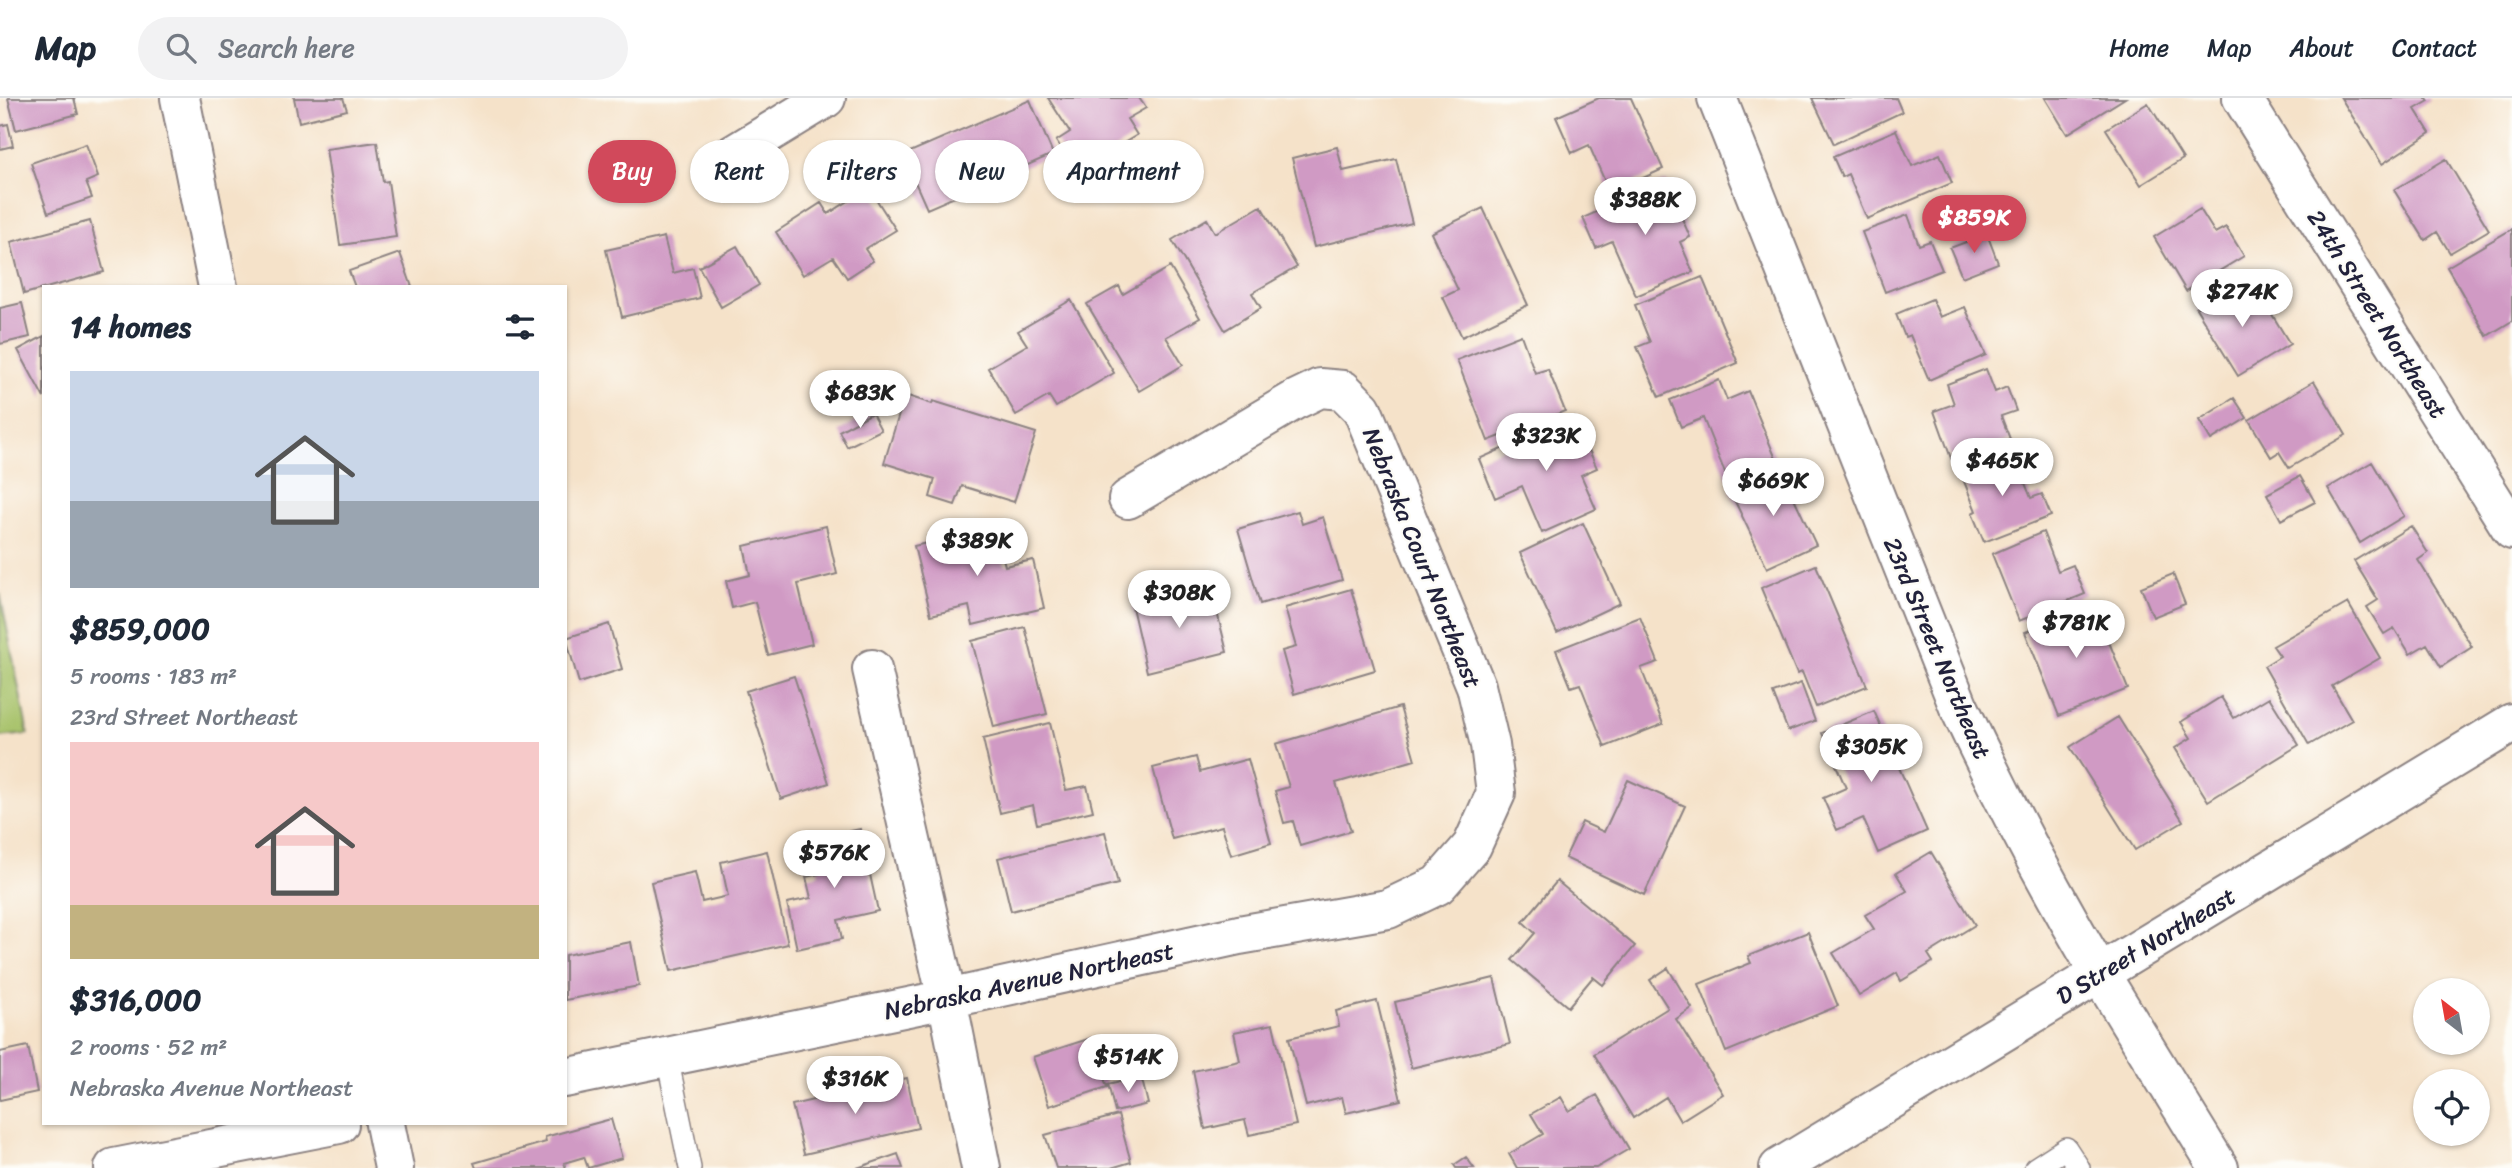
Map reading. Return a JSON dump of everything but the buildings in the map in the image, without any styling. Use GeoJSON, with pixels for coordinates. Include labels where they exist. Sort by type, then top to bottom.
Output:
{"type":"FeatureCollection","features":[{"type":"Feature","properties":{"kind":"street"},"geometry":{"type":"LineString","coordinates":[[180,98],[218,285]]}},
{"type":"Feature","properties":{"kind":"street"},"geometry":{"type":"LineString","coordinates":[[758,140],[826,98]]}},
{"type":"Feature","properties":{"kind":"street","name":"23rd Street Northeast"},"geometry":{"type":"LineString","coordinates":[[1717,98],[1958,705],[2000,795],[2100,974],[2219,1168]]}},
{"type":"Feature","properties":{"kind":"street","name":"24th Street Northeast"},"geometry":{"type":"LineString","coordinates":[[2242,98],[2512,530]]}},
{"type":"Feature","properties":{"kind":"street","name":"Nebraska Court Northeast"},"geometry":{"type":"LineString","coordinates":[[1128,499],[1295,400],[1320,388],[1343,390],[1362,409],[1476,686],[1490,745],[1496,793],[1472,846]]}},
{"type":"Feature","properties":{"kind":"street"},"geometry":{"type":"LineString","coordinates":[[872,669],[947,999],[981,1168]]}},
{"type":"Feature","properties":{"kind":"street","name":"D Street Northeast"},"geometry":{"type":"LineString","coordinates":[[1779,1168],[2512,723]]}},
{"type":"Feature","properties":{"kind":"street","name":"Nebraska Avenue Northeast"},"geometry":{"type":"LineString","coordinates":[[567,1077],[947,999],[1239,935],[1388,908],[1438,885],[1472,846]]}},
{"type":"Feature","properties":{"kind":"street"},"geometry":{"type":"LineString","coordinates":[[114,1168],[334,1125]]}},
{"type":"Feature","properties":{"kind":"street"},"geometry":{"type":"LineString","coordinates":[[385,1125],[394,1168]]}},
{"type":"Feature","properties":{"kind":"lane"},"geometry":{"type":"LineString","coordinates":[[667,1057],[690,1168]]}},
{"type":"Feature","properties":{"kind":"lane"},"geometry":{"type":"LineString","coordinates":[[2035,1168],[2066,1148],[2078,1168]]}},
{"type":"Feature","properties":{"kind":"green space"},"geometry":{"type":"Polygon","coordinates":[[[0,593],[28,734],[0,737],[0,593]]]}}]}
